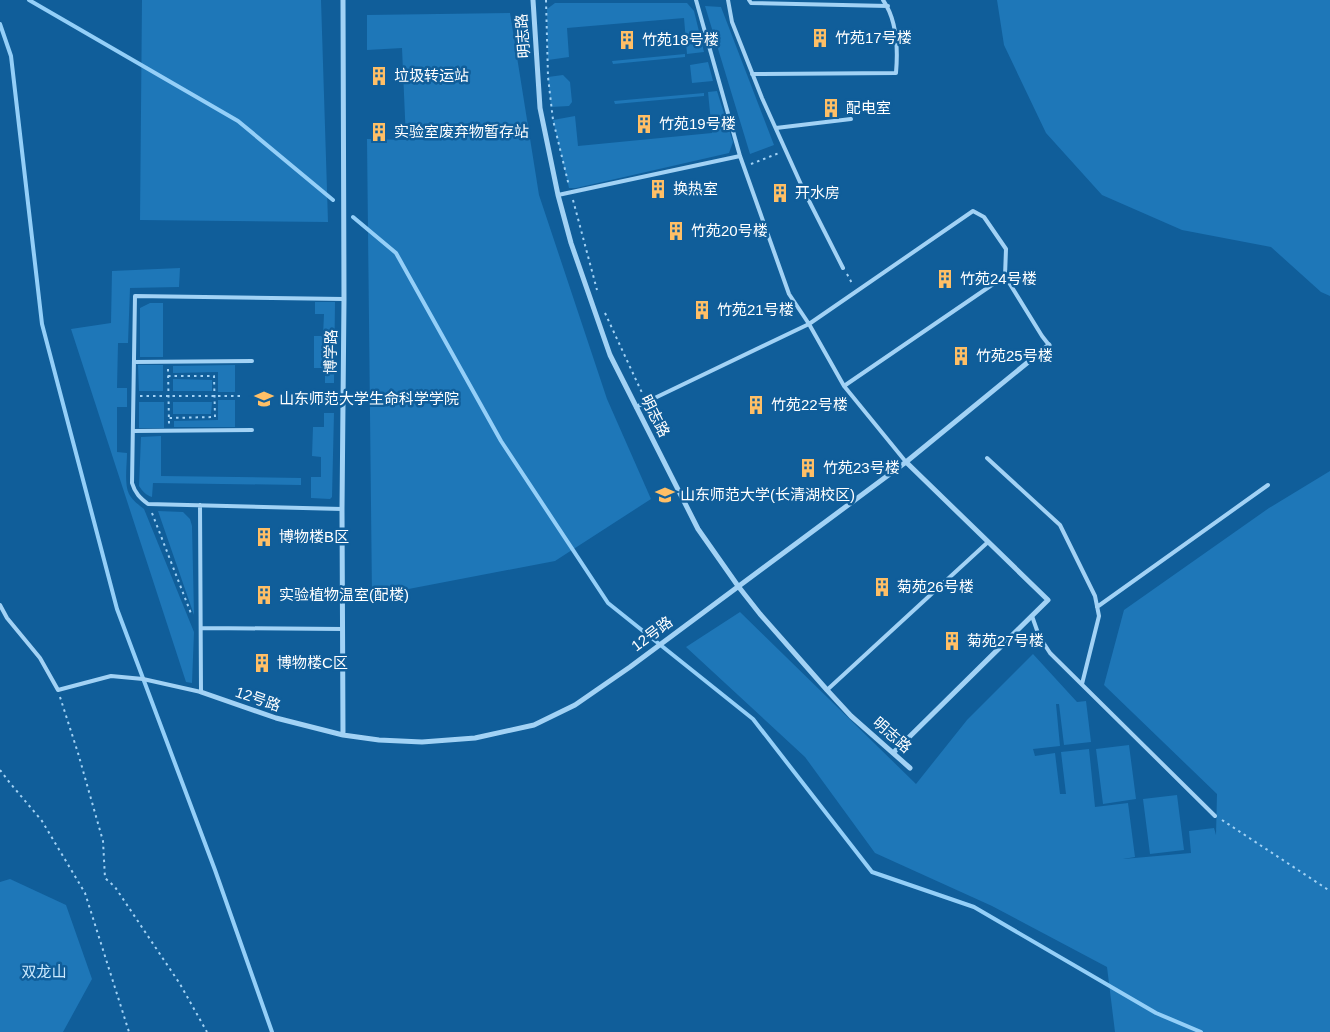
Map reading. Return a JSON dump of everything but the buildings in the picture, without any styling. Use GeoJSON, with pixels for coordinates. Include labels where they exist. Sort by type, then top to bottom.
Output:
{"type":"FeatureCollection","features":[{"type":"Feature","properties":{"kind":"street","name":"博学路"},"geometry":{"type":"LineString","coordinates":[[343,735],[344,0]]}},
{"type":"Feature","properties":{"kind":"street","name":"明志路"},"geometry":{"type":"LineString","coordinates":[[533,0],[540,108],[558,195],[571,243],[610,355],[698,529],[738,586],[760,614],[851,716],[910,768]]}},
{"type":"Feature","properties":{"kind":"street","name":"12号路"},"geometry":{"type":"LineString","coordinates":[[202,692],[276,718],[343,735],[379,740],[422,742],[475,738],[534,725],[575,705],[672,636],[906,462],[1049,345]]}},
{"type":"Feature","properties":{"kind":"street"},"geometry":{"type":"LineString","coordinates":[[893,752],[1048,600],[906,462]]}},
{"type":"Feature","properties":{"kind":"lane"},"geometry":{"type":"LineString","coordinates":[[696,0],[740,156],[789,294],[809,324],[844,386],[906,462]]}},
{"type":"Feature","properties":{"kind":"lane"},"geometry":{"type":"LineString","coordinates":[[728,0],[732,22],[752,74],[804,191],[843,268]]}},
{"type":"Feature","properties":{"kind":"lane"},"geometry":{"type":"LineString","coordinates":[[748,0],[751,2],[888,6]]}},
{"type":"Feature","properties":{"kind":"lane"},"geometry":{"type":"LineString","coordinates":[[752,74],[896,74],[897,47],[894,26],[888,6],[883,0]]}},
{"type":"Feature","properties":{"kind":"lane"},"geometry":{"type":"LineString","coordinates":[[776,128],[851,119]]}},
{"type":"Feature","properties":{"kind":"lane"},"geometry":{"type":"LineString","coordinates":[[558,195],[740,156]]}},
{"type":"Feature","properties":{"kind":"lane"},"geometry":{"type":"LineString","coordinates":[[636,407],[809,324],[973,210],[984,217],[1006,249],[1005,276],[1049,345]]}},
{"type":"Feature","properties":{"kind":"lane"},"geometry":{"type":"LineString","coordinates":[[844,386],[1005,276]]}},
{"type":"Feature","properties":{"kind":"lane"},"geometry":{"type":"LineString","coordinates":[[342,509],[148,504],[135,492],[132,483],[135,296],[344,299]]}},
{"type":"Feature","properties":{"kind":"lane"},"geometry":{"type":"LineString","coordinates":[[134,362],[252,361]]}},
{"type":"Feature","properties":{"kind":"lane"},"geometry":{"type":"LineString","coordinates":[[133,431],[252,430]]}},
{"type":"Feature","properties":{"kind":"lane"},"geometry":{"type":"LineString","coordinates":[[987,458],[1060,525],[1095,596],[1099,616],[1082,684]]}},
{"type":"Feature","properties":{"kind":"lane"},"geometry":{"type":"LineString","coordinates":[[1097,607],[1268,486]]}},
{"type":"Feature","properties":{"kind":"lane"},"geometry":{"type":"LineString","coordinates":[[0,605],[7,618],[40,658],[58,690],[111,676],[143,679],[202,692],[200,505]]}},
{"type":"Feature","properties":{"kind":"lane"},"geometry":{"type":"LineString","coordinates":[[827,690],[988,542]]}},
{"type":"Feature","properties":{"kind":"lane"},"geometry":{"type":"LineString","coordinates":[[1032,616],[1039,636],[1050,653],[1215,816]]}},
{"type":"Feature","properties":{"kind":"lane"},"geometry":{"type":"LineString","coordinates":[[201,628],[342,629]]}},
{"type":"Feature","properties":{"kind":"path"},"geometry":{"type":"LineString","coordinates":[[546,0],[548,77],[553,120],[599,294]]}},
{"type":"Feature","properties":{"kind":"path"},"geometry":{"type":"LineString","coordinates":[[744,166],[786,150]]}},
{"type":"Feature","properties":{"kind":"path"},"geometry":{"type":"LineString","coordinates":[[843,268],[856,291]]}},
{"type":"Feature","properties":{"kind":"path"},"geometry":{"type":"LineString","coordinates":[[605,313],[646,402]]}},
{"type":"Feature","properties":{"kind":"path"},"geometry":{"type":"LineString","coordinates":[[168,362],[169,431]]}},
{"type":"Feature","properties":{"kind":"path"},"geometry":{"type":"LineString","coordinates":[[168,376],[214,376],[215,396],[215,417],[168,418]]}},
{"type":"Feature","properties":{"kind":"path"},"geometry":{"type":"LineString","coordinates":[[133,396],[240,396]]}},
{"type":"Feature","properties":{"kind":"path"},"geometry":{"type":"LineString","coordinates":[[148,504],[194,623]]}},
{"type":"Feature","properties":{"kind":"path"},"geometry":{"type":"LineString","coordinates":[[58,690],[103,841],[105,878],[115,887],[180,984],[207,1032]]}},
{"type":"Feature","properties":{"kind":"path"},"geometry":{"type":"LineString","coordinates":[[0,770],[42,821],[85,893],[129,1032]]}},
{"type":"Feature","properties":{"kind":"path"},"geometry":{"type":"LineString","coordinates":[[1215,816],[1330,891]]}},
{"type":"Feature","properties":{"kind":"green space"},"geometry":{"type":"Polygon","coordinates":[[[142,0],[321,0],[328,222],[140,220],[142,0]]]}},
{"type":"Feature","properties":{"kind":"green space"},"geometry":{"type":"Polygon","coordinates":[[[997,0],[1330,0],[1330,296],[1321,292],[1271,247],[1182,230],[1102,195],[1046,133],[1004,45],[997,0]]]}},
{"type":"Feature","properties":{"kind":"green space"},"geometry":{"type":"Polygon","coordinates":[[[555,3],[687,3],[694,11],[704,52],[687,54],[684,18],[567,28],[569,57],[548,60],[547,9],[555,3]]]}},
{"type":"Feature","properties":{"kind":"green space"},"geometry":{"type":"Polygon","coordinates":[[[705,6],[721,7],[774,145],[750,154],[705,6]]]}},
{"type":"Feature","properties":{"kind":"green space"},"geometry":{"type":"Polygon","coordinates":[[[510,13],[539,195],[607,399],[651,499],[555,561],[372,596],[367,139],[406,140],[402,48],[367,50],[367,15],[510,13]]]}},
{"type":"Feature","properties":{"kind":"green space"},"geometry":{"type":"Polygon","coordinates":[[[685,54],[685,57],[613,64],[612,61],[685,54]]]}},
{"type":"Feature","properties":{"kind":"green space"},"geometry":{"type":"Polygon","coordinates":[[[708,62],[713,81],[692,83],[690,65],[708,62]]]}},
{"type":"Feature","properties":{"kind":"green space"},"geometry":{"type":"Polygon","coordinates":[[[563,75],[570,82],[572,102],[569,106],[551,107],[548,77],[563,75]]]}},
{"type":"Feature","properties":{"kind":"green space"},"geometry":{"type":"Polygon","coordinates":[[[717,91],[733,142],[729,153],[569,188],[553,120],[575,116],[578,146],[712,133],[708,92],[717,91]]]}},
{"type":"Feature","properties":{"kind":"green space"},"geometry":{"type":"Polygon","coordinates":[[[704,93],[704,96],[615,104],[614,101],[704,93]]]}},
{"type":"Feature","properties":{"kind":"green space"},"geometry":{"type":"Polygon","coordinates":[[[180,268],[179,287],[130,288],[128,343],[118,343],[117,388],[127,388],[127,407],[117,407],[117,452],[127,453],[127,490],[134,501],[144,509],[194,632],[192,683],[186,682],[71,329],[111,323],[112,271],[180,268]]]}},
{"type":"Feature","properties":{"kind":"green space"},"geometry":{"type":"Polygon","coordinates":[[[315,302],[335,302],[334,383],[325,383],[325,368],[314,368],[314,336],[323,336],[324,314],[315,314],[315,302]]]}},
{"type":"Feature","properties":{"kind":"green space"},"geometry":{"type":"Polygon","coordinates":[[[150,303],[163,303],[163,357],[140,357],[140,308],[150,303]]]}},
{"type":"Feature","properties":{"kind":"green space"},"geometry":{"type":"Polygon","coordinates":[[[138,365],[163,365],[163,391],[139,391],[138,365]]]}},
{"type":"Feature","properties":{"kind":"green space"},"geometry":{"type":"Polygon","coordinates":[[[235,365],[235,392],[218,392],[218,372],[173,373],[173,366],[235,365]]]}},
{"type":"Feature","properties":{"kind":"green space"},"geometry":{"type":"Polygon","coordinates":[[[173,379],[212,380],[212,391],[173,391],[173,379]]]}},
{"type":"Feature","properties":{"kind":"green space"},"geometry":{"type":"Polygon","coordinates":[[[218,400],[235,400],[235,427],[174,427],[174,421],[218,420],[218,400]]]}},
{"type":"Feature","properties":{"kind":"green space"},"geometry":{"type":"Polygon","coordinates":[[[139,402],[164,402],[164,428],[139,428],[139,402]]]}},
{"type":"Feature","properties":{"kind":"green space"},"geometry":{"type":"Polygon","coordinates":[[[173,402],[212,402],[211,414],[173,414],[173,402]]]}},
{"type":"Feature","properties":{"kind":"green space"},"geometry":{"type":"Polygon","coordinates":[[[324,413],[334,413],[332,497],[330,499],[311,498],[311,477],[321,477],[321,457],[312,456],[313,427],[324,427],[324,413]]]}},
{"type":"Feature","properties":{"kind":"green space"},"geometry":{"type":"Polygon","coordinates":[[[161,436],[161,476],[301,478],[301,485],[153,483],[152,497],[139,486],[141,437],[161,436]]]}},
{"type":"Feature","properties":{"kind":"green space"},"geometry":{"type":"Polygon","coordinates":[[[1330,471],[1330,1032],[1115,1032],[1107,967],[992,906],[875,853],[805,757],[686,647],[740,612],[916,784],[967,720],[1033,654],[1077,702],[1086,701],[1091,742],[1064,745],[1059,704],[1056,704],[1060,746],[1033,749],[1035,756],[1055,753],[1060,794],[1066,794],[1061,752],[1089,749],[1095,807],[1128,803],[1135,857],[1123,859],[1191,853],[1189,831],[1214,828],[1216,835],[1217,794],[1104,685],[1124,610],[1269,508],[1330,471]]]}},
{"type":"Feature","properties":{"kind":"green space"},"geometry":{"type":"Polygon","coordinates":[[[158,511],[183,512],[190,519],[192,526],[194,615],[158,511]]]}},
{"type":"Feature","properties":{"kind":"green space"},"geometry":{"type":"Polygon","coordinates":[[[1129,745],[1136,799],[1103,804],[1096,749],[1129,745]]]}},
{"type":"Feature","properties":{"kind":"green space"},"geometry":{"type":"Polygon","coordinates":[[[1177,795],[1184,850],[1150,854],[1143,799],[1177,795]]]}},
{"type":"Feature","properties":{"kind":"green space","name":"双龙山"},"geometry":{"type":"Polygon","coordinates":[[[10,879],[66,905],[92,979],[63,1032],[0,1032],[0,882],[10,879]]]}},
{"type":"Feature","properties":{"kind":"waterway"},"geometry":{"type":"LineString","coordinates":[[29,0],[238,121],[333,200]]}},
{"type":"Feature","properties":{"kind":"waterway"},"geometry":{"type":"LineString","coordinates":[[0,24],[11,56],[42,324],[117,609],[215,870],[272,1032]]}},
{"type":"Feature","properties":{"kind":"waterway"},"geometry":{"type":"LineString","coordinates":[[353,217],[396,253],[501,441],[608,603],[753,719],[872,872],[974,907],[1156,1013],[1201,1032]]}},
{"type":"Feature","properties":{"kind":"place","name":"竹苑17号楼"},"geometry":{"type":"Point","coordinates":[820,38]}},
{"type":"Feature","properties":{"kind":"place","name":"竹苑18号楼"},"geometry":{"type":"Point","coordinates":[627,40]}},
{"type":"Feature","properties":{"kind":"place","name":"垃圾转运站"},"geometry":{"type":"Point","coordinates":[379,76]}},
{"type":"Feature","properties":{"kind":"place","name":"配电室"},"geometry":{"type":"Point","coordinates":[831,108]}},
{"type":"Feature","properties":{"kind":"place","name":"竹苑19号楼"},"geometry":{"type":"Point","coordinates":[644,124]}},
{"type":"Feature","properties":{"kind":"place","name":"实验室废弃物暂存站"},"geometry":{"type":"Point","coordinates":[379,132]}},
{"type":"Feature","properties":{"kind":"place","name":"换热室"},"geometry":{"type":"Point","coordinates":[658,189]}},
{"type":"Feature","properties":{"kind":"place","name":"开水房"},"geometry":{"type":"Point","coordinates":[780,193]}},
{"type":"Feature","properties":{"kind":"place","name":"竹苑20号楼"},"geometry":{"type":"Point","coordinates":[676,231]}},
{"type":"Feature","properties":{"kind":"place","name":"竹苑24号楼"},"geometry":{"type":"Point","coordinates":[945,279]}},
{"type":"Feature","properties":{"kind":"place","name":"竹苑21号楼"},"geometry":{"type":"Point","coordinates":[702,310]}},
{"type":"Feature","properties":{"kind":"place","name":"竹苑25号楼"},"geometry":{"type":"Point","coordinates":[961,356]}},
{"type":"Feature","properties":{"kind":"place","name":"山东师范大学生命科学学院"},"geometry":{"type":"Point","coordinates":[264,399]}},
{"type":"Feature","properties":{"kind":"place","name":"竹苑22号楼"},"geometry":{"type":"Point","coordinates":[756,405]}},
{"type":"Feature","properties":{"kind":"place","name":"竹苑23号楼"},"geometry":{"type":"Point","coordinates":[808,468]}},
{"type":"Feature","properties":{"kind":"place","name":"山东师范大学(长清湖校区)"},"geometry":{"type":"Point","coordinates":[665,495]}},
{"type":"Feature","properties":{"kind":"place","name":"博物楼B区"},"geometry":{"type":"Point","coordinates":[264,537]}},
{"type":"Feature","properties":{"kind":"place","name":"菊苑26号楼"},"geometry":{"type":"Point","coordinates":[882,587]}},
{"type":"Feature","properties":{"kind":"place","name":"实验植物温室(配楼)"},"geometry":{"type":"Point","coordinates":[264,595]}},
{"type":"Feature","properties":{"kind":"place","name":"菊苑27号楼"},"geometry":{"type":"Point","coordinates":[952,641]}},
{"type":"Feature","properties":{"kind":"place","name":"博物楼C区"},"geometry":{"type":"Point","coordinates":[262,663]}}]}
